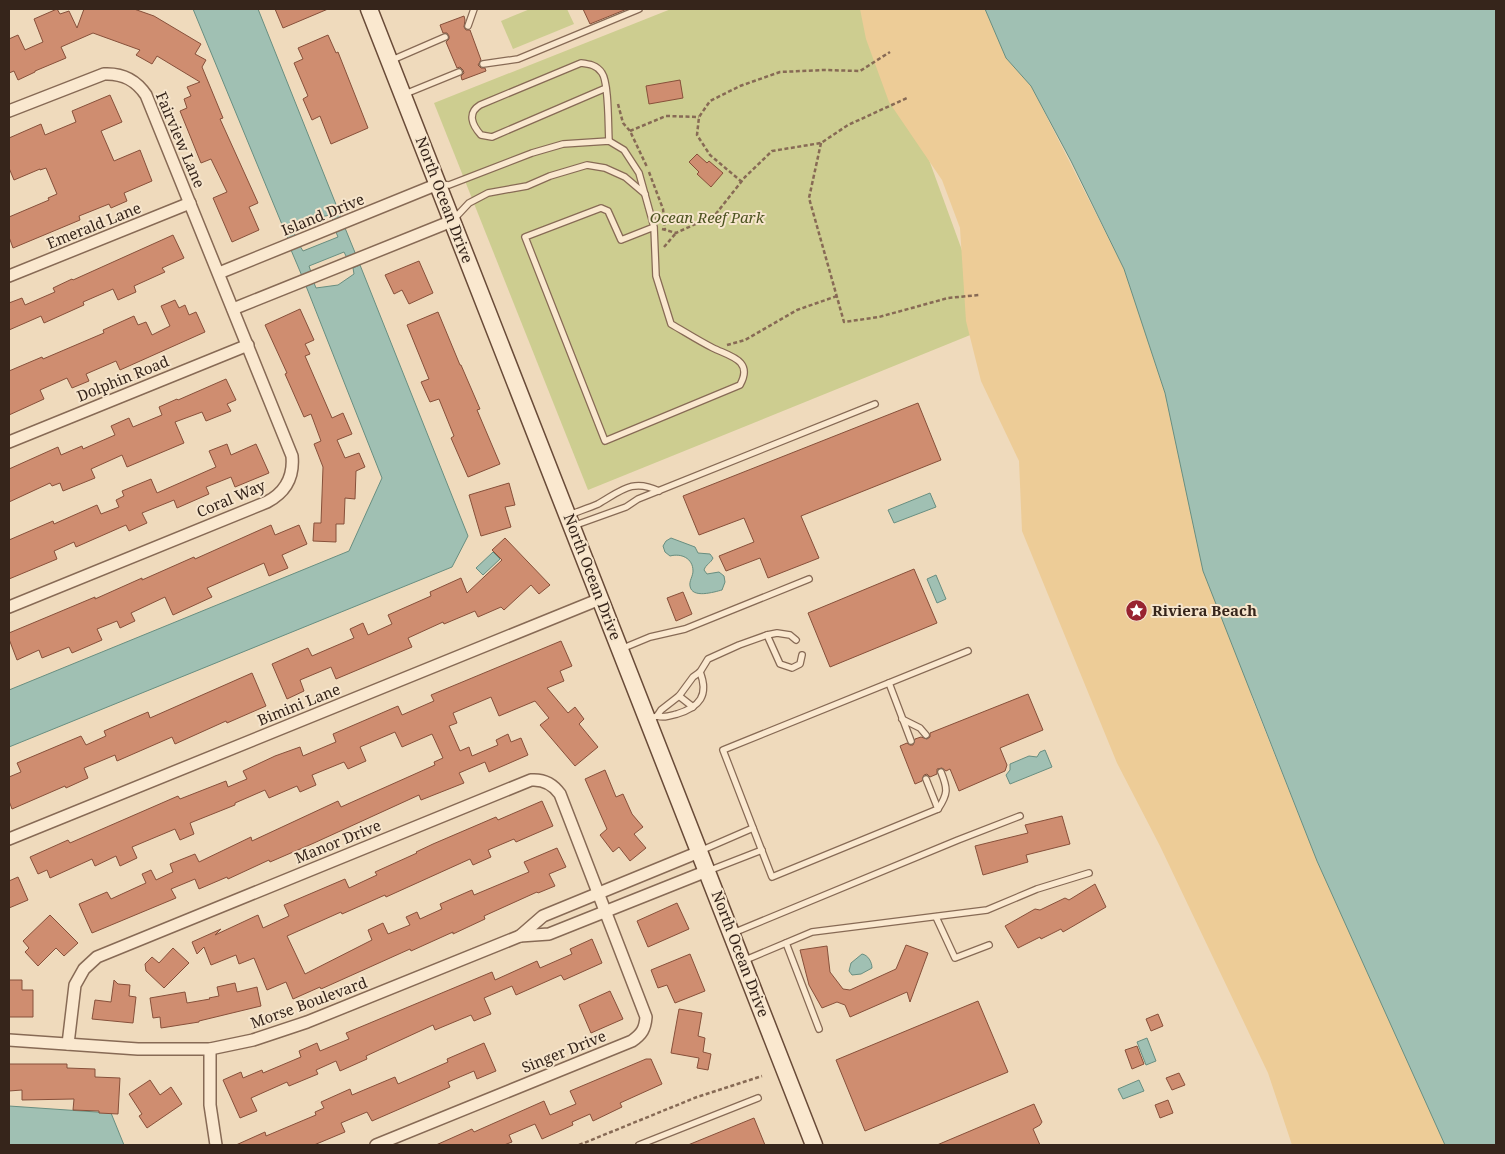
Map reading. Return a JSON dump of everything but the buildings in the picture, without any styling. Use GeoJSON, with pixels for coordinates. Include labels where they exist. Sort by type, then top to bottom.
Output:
{"type":"FeatureCollection","features":[{"type":"Feature","properties":{"kind":"main road","name":"North Ocean Drive"},"geometry":{"type":"LineString","coordinates":[[369,9],[600,599],[620,649],[652,718],[699,852],[814,1145]]}},
{"type":"Feature","properties":{"kind":"street","name":"Fairview Lane"},"geometry":{"type":"LineString","coordinates":[[9,111],[94,76],[114,74],[125,76],[133,81],[146,95],[233,309]]}},
{"type":"Feature","properties":{"kind":"street","name":"Island Drive"},"geometry":{"type":"LineString","coordinates":[[219,274],[438,184]]}},
{"type":"Feature","properties":{"kind":"street","name":"Emerald Lane"},"geometry":{"type":"LineString","coordinates":[[9,276],[190,203]]}},
{"type":"Feature","properties":{"kind":"street"},"geometry":{"type":"LineString","coordinates":[[233,309],[452,221]]}},
{"type":"Feature","properties":{"kind":"street","name":"Coral Way"},"geometry":{"type":"LineString","coordinates":[[9,607],[276,497],[288,484],[291,475],[292,456],[233,309]]}},
{"type":"Feature","properties":{"kind":"street","name":"Dolphin Road"},"geometry":{"type":"LineString","coordinates":[[9,442],[248,345]]}},
{"type":"Feature","properties":{"kind":"street","name":"Bimini Lane"},"geometry":{"type":"LineString","coordinates":[[9,839],[600,599]]}},
{"type":"Feature","properties":{"kind":"street","name":"Manor Drive"},"geometry":{"type":"LineString","coordinates":[[68,1044],[75,985],[84,969],[97,957],[531,780],[540,780],[555,787],[560,794],[605,912]]}},
{"type":"Feature","properties":{"kind":"street","name":"Morse Boulevard"},"geometry":{"type":"LineString","coordinates":[[520,936],[543,916],[699,852]]}},
{"type":"Feature","properties":{"kind":"street","name":"Morse Boulevard"},"geometry":{"type":"LineString","coordinates":[[9,1040],[138,1049],[210,1049],[253,1040],[288,1029],[520,936],[549,934],[707,871]]}},
{"type":"Feature","properties":{"kind":"street","name":"Singer Drive"},"geometry":{"type":"LineString","coordinates":[[376,1145],[632,1041],[640,1036],[645,1027],[646,1017],[605,912]]}},
{"type":"Feature","properties":{"kind":"street"},"geometry":{"type":"LineString","coordinates":[[210,1049],[210,1105],[216,1145]]}},
{"type":"Feature","properties":{"kind":"lane"},"geometry":{"type":"LineString","coordinates":[[468,26],[474,9]]}},
{"type":"Feature","properties":{"kind":"lane"},"geometry":{"type":"LineString","coordinates":[[483,64],[518,59],[639,9]]}},
{"type":"Feature","properties":{"kind":"lane"},"geometry":{"type":"LineString","coordinates":[[390,61],[444,37]]}},
{"type":"Feature","properties":{"kind":"lane"},"geometry":{"type":"LineString","coordinates":[[606,88],[492,136],[480,135],[472,122],[472,113],[480,105],[581,63],[596,66],[603,73],[606,88],[609,141]]}},
{"type":"Feature","properties":{"kind":"lane"},"geometry":{"type":"LineString","coordinates":[[403,95],[459,72]]}},
{"type":"Feature","properties":{"kind":"lane"},"geometry":{"type":"LineString","coordinates":[[438,184],[449,185],[532,152],[563,144],[609,141],[624,150],[638,173],[654,227],[656,276],[671,324],[713,348],[736,358],[743,367],[743,379],[740,385],[605,441],[525,236],[601,208],[607,209],[610,213],[620,240],[654,227]]}},
{"type":"Feature","properties":{"kind":"lane"},"geometry":{"type":"LineString","coordinates":[[452,221],[469,203],[488,193],[527,186],[550,176],[587,165],[605,168],[625,177],[645,195]]}},
{"type":"Feature","properties":{"kind":"lane"},"geometry":{"type":"LineString","coordinates":[[570,521],[626,507],[638,499],[875,404]]}},
{"type":"Feature","properties":{"kind":"lane"},"geometry":{"type":"LineString","coordinates":[[570,521],[628,486],[646,485],[658,491]]}},
{"type":"Feature","properties":{"kind":"lane"},"geometry":{"type":"LineString","coordinates":[[620,649],[650,637],[685,629],[808,579]]}},
{"type":"Feature","properties":{"kind":"lane"},"geometry":{"type":"LineString","coordinates":[[652,718],[679,696],[693,677],[700,672],[708,659],[767,635],[777,633],[790,635],[796,640]]}},
{"type":"Feature","properties":{"kind":"lane"},"geometry":{"type":"LineString","coordinates":[[767,635],[780,664],[792,668],[800,664],[802,655]]}},
{"type":"Feature","properties":{"kind":"lane"},"geometry":{"type":"LineString","coordinates":[[941,772],[947,790],[944,800],[938,809],[772,878],[723,750],[968,650]]}},
{"type":"Feature","properties":{"kind":"lane"},"geometry":{"type":"LineString","coordinates":[[652,718],[664,718],[685,712],[698,704],[703,694],[704,681],[700,672]]}},
{"type":"Feature","properties":{"kind":"lane"},"geometry":{"type":"LineString","coordinates":[[888,683],[911,741]]}},
{"type":"Feature","properties":{"kind":"lane"},"geometry":{"type":"LineString","coordinates":[[679,696],[693,707]]}},
{"type":"Feature","properties":{"kind":"lane"},"geometry":{"type":"LineString","coordinates":[[902,719],[920,728],[926,735]]}},
{"type":"Feature","properties":{"kind":"lane"},"geometry":{"type":"LineString","coordinates":[[926,779],[938,809]]}},
{"type":"Feature","properties":{"kind":"lane"},"geometry":{"type":"LineString","coordinates":[[732,934],[1020,816]]}},
{"type":"Feature","properties":{"kind":"lane"},"geometry":{"type":"LineString","coordinates":[[699,852],[753,828]]}},
{"type":"Feature","properties":{"kind":"lane"},"geometry":{"type":"LineString","coordinates":[[707,871],[762,850]]}},
{"type":"Feature","properties":{"kind":"lane"},"geometry":{"type":"LineString","coordinates":[[742,962],[812,932],[987,910],[1037,889],[1089,873]]}},
{"type":"Feature","properties":{"kind":"lane"},"geometry":{"type":"LineString","coordinates":[[936,917],[955,958],[989,945]]}},
{"type":"Feature","properties":{"kind":"lane"},"geometry":{"type":"LineString","coordinates":[[786,943],[819,1029]]}},
{"type":"Feature","properties":{"kind":"lane"},"geometry":{"type":"LineString","coordinates":[[640,1145],[758,1098]]}},
{"type":"Feature","properties":{"kind":"path"},"geometry":{"type":"LineString","coordinates":[[742,182],[710,155],[697,135],[699,117],[710,102],[740,86],[780,72],[815,70],[860,71],[890,52]]}},
{"type":"Feature","properties":{"kind":"path"},"geometry":{"type":"LineString","coordinates":[[655,259],[676,233],[715,215],[742,182],[772,151],[822,142],[848,125],[907,98]]}},
{"type":"Feature","properties":{"kind":"path"},"geometry":{"type":"LineString","coordinates":[[630,131],[666,116],[699,117]]}},
{"type":"Feature","properties":{"kind":"path"},"geometry":{"type":"LineString","coordinates":[[822,142],[809,198],[844,322],[879,317],[948,298],[979,295]]}},
{"type":"Feature","properties":{"kind":"path"},"geometry":{"type":"LineString","coordinates":[[654,227],[676,233]]}},
{"type":"Feature","properties":{"kind":"path"},"geometry":{"type":"LineString","coordinates":[[713,348],[746,340],[797,310],[837,296]]}},
{"type":"Feature","properties":{"kind":"path"},"geometry":{"type":"LineString","coordinates":[[579,1145],[697,1097],[762,1076]]}},
{"type":"Feature","properties":{"kind":"green space"},"geometry":{"type":"Polygon","coordinates":[[[530,9],[567,9],[574,24],[513,49],[501,21],[530,9]]]}},
{"type":"Feature","properties":{"kind":"green space","name":"Ocean Reef Park"},"geometry":{"type":"Polygon","coordinates":[[[671,9],[874,9],[990,327],[588,490],[434,103],[671,9]]]}},
{"type":"Feature","properties":{"kind":"sand","name":"Riviera Beach"},"geometry":{"type":"Polygon","coordinates":[[[860,9],[985,9],[1006,58],[1031,86],[1124,269],[1165,393],[1252,698],[1317,861],[1445,1145],[1292,1145],[1268,1073],[1160,846],[1117,763],[1022,531],[1019,461],[981,381],[966,321],[960,228],[942,180],[889,102],[866,39],[860,9]]]}},
{"type":"Feature","properties":{"kind":"shaded area"},"geometry":{"type":"Polygon","coordinates":[[[193,9],[258,9],[341,217],[333,220],[330,215],[311,219],[294,231],[295,236],[288,239],[193,9]]]}},
{"type":"Feature","properties":{"kind":"shaded area"},"geometry":{"type":"Polygon","coordinates":[[[985,9],[1496,9],[1496,1145],[1445,1145],[1317,861],[1203,571],[1165,393],[1124,269],[1071,161],[1031,86],[1006,58],[985,9]]]}},
{"type":"Feature","properties":{"kind":"shaded area"},"geometry":{"type":"Polygon","coordinates":[[[345,228],[356,255],[347,258],[344,252],[309,266],[311,272],[302,276],[291,250],[300,246],[303,251],[338,237],[336,232],[345,228]]]}},
{"type":"Feature","properties":{"kind":"shaded area"},"geometry":{"type":"Polygon","coordinates":[[[360,265],[468,536],[452,567],[9,747],[9,690],[349,551],[382,478],[306,286],[314,283],[316,288],[338,285],[354,274],[353,268],[360,265]]]}},
{"type":"Feature","properties":{"kind":"shaded area"},"geometry":{"type":"Polygon","coordinates":[[[930,493],[936,507],[894,523],[888,510],[930,493]]]}},
{"type":"Feature","properties":{"kind":"shaded area"},"geometry":{"type":"Polygon","coordinates":[[[671,538],[695,547],[698,553],[710,554],[713,558],[704,570],[707,574],[719,572],[724,576],[725,582],[722,590],[699,594],[692,590],[690,584],[693,571],[689,560],[678,555],[670,556],[665,552],[663,546],[671,538]]]}},
{"type":"Feature","properties":{"kind":"shaded area"},"geometry":{"type":"Polygon","coordinates":[[[493,552],[500,559],[483,575],[476,568],[493,552]]]}},
{"type":"Feature","properties":{"kind":"shaded area"},"geometry":{"type":"Polygon","coordinates":[[[936,575],[946,599],[937,603],[927,579],[936,575]]]}},
{"type":"Feature","properties":{"kind":"shaded area"},"geometry":{"type":"Polygon","coordinates":[[[1045,750],[1052,767],[1010,784],[1006,775],[1010,770],[1010,764],[1029,756],[1037,757],[1040,752],[1045,750]]]}},
{"type":"Feature","properties":{"kind":"shaded area"},"geometry":{"type":"Polygon","coordinates":[[[862,954],[869,959],[872,968],[861,974],[852,975],[849,971],[851,963],[862,954]]]}},
{"type":"Feature","properties":{"kind":"shaded area"},"geometry":{"type":"Polygon","coordinates":[[[1147,1038],[1156,1061],[1146,1065],[1137,1042],[1147,1038]]]}},
{"type":"Feature","properties":{"kind":"shaded area"},"geometry":{"type":"Polygon","coordinates":[[[1139,1080],[1144,1091],[1123,1099],[1118,1089],[1139,1080]]]}},
{"type":"Feature","properties":{"kind":"shaded area"},"geometry":{"type":"Polygon","coordinates":[[[9,1106],[111,1113],[124,1145],[9,1145],[9,1106]]]}},
{"type":"Feature","properties":{"kind":"place","name":"Riviera Beach"},"geometry":{"type":"Point","coordinates":[1136,611]}}]}
